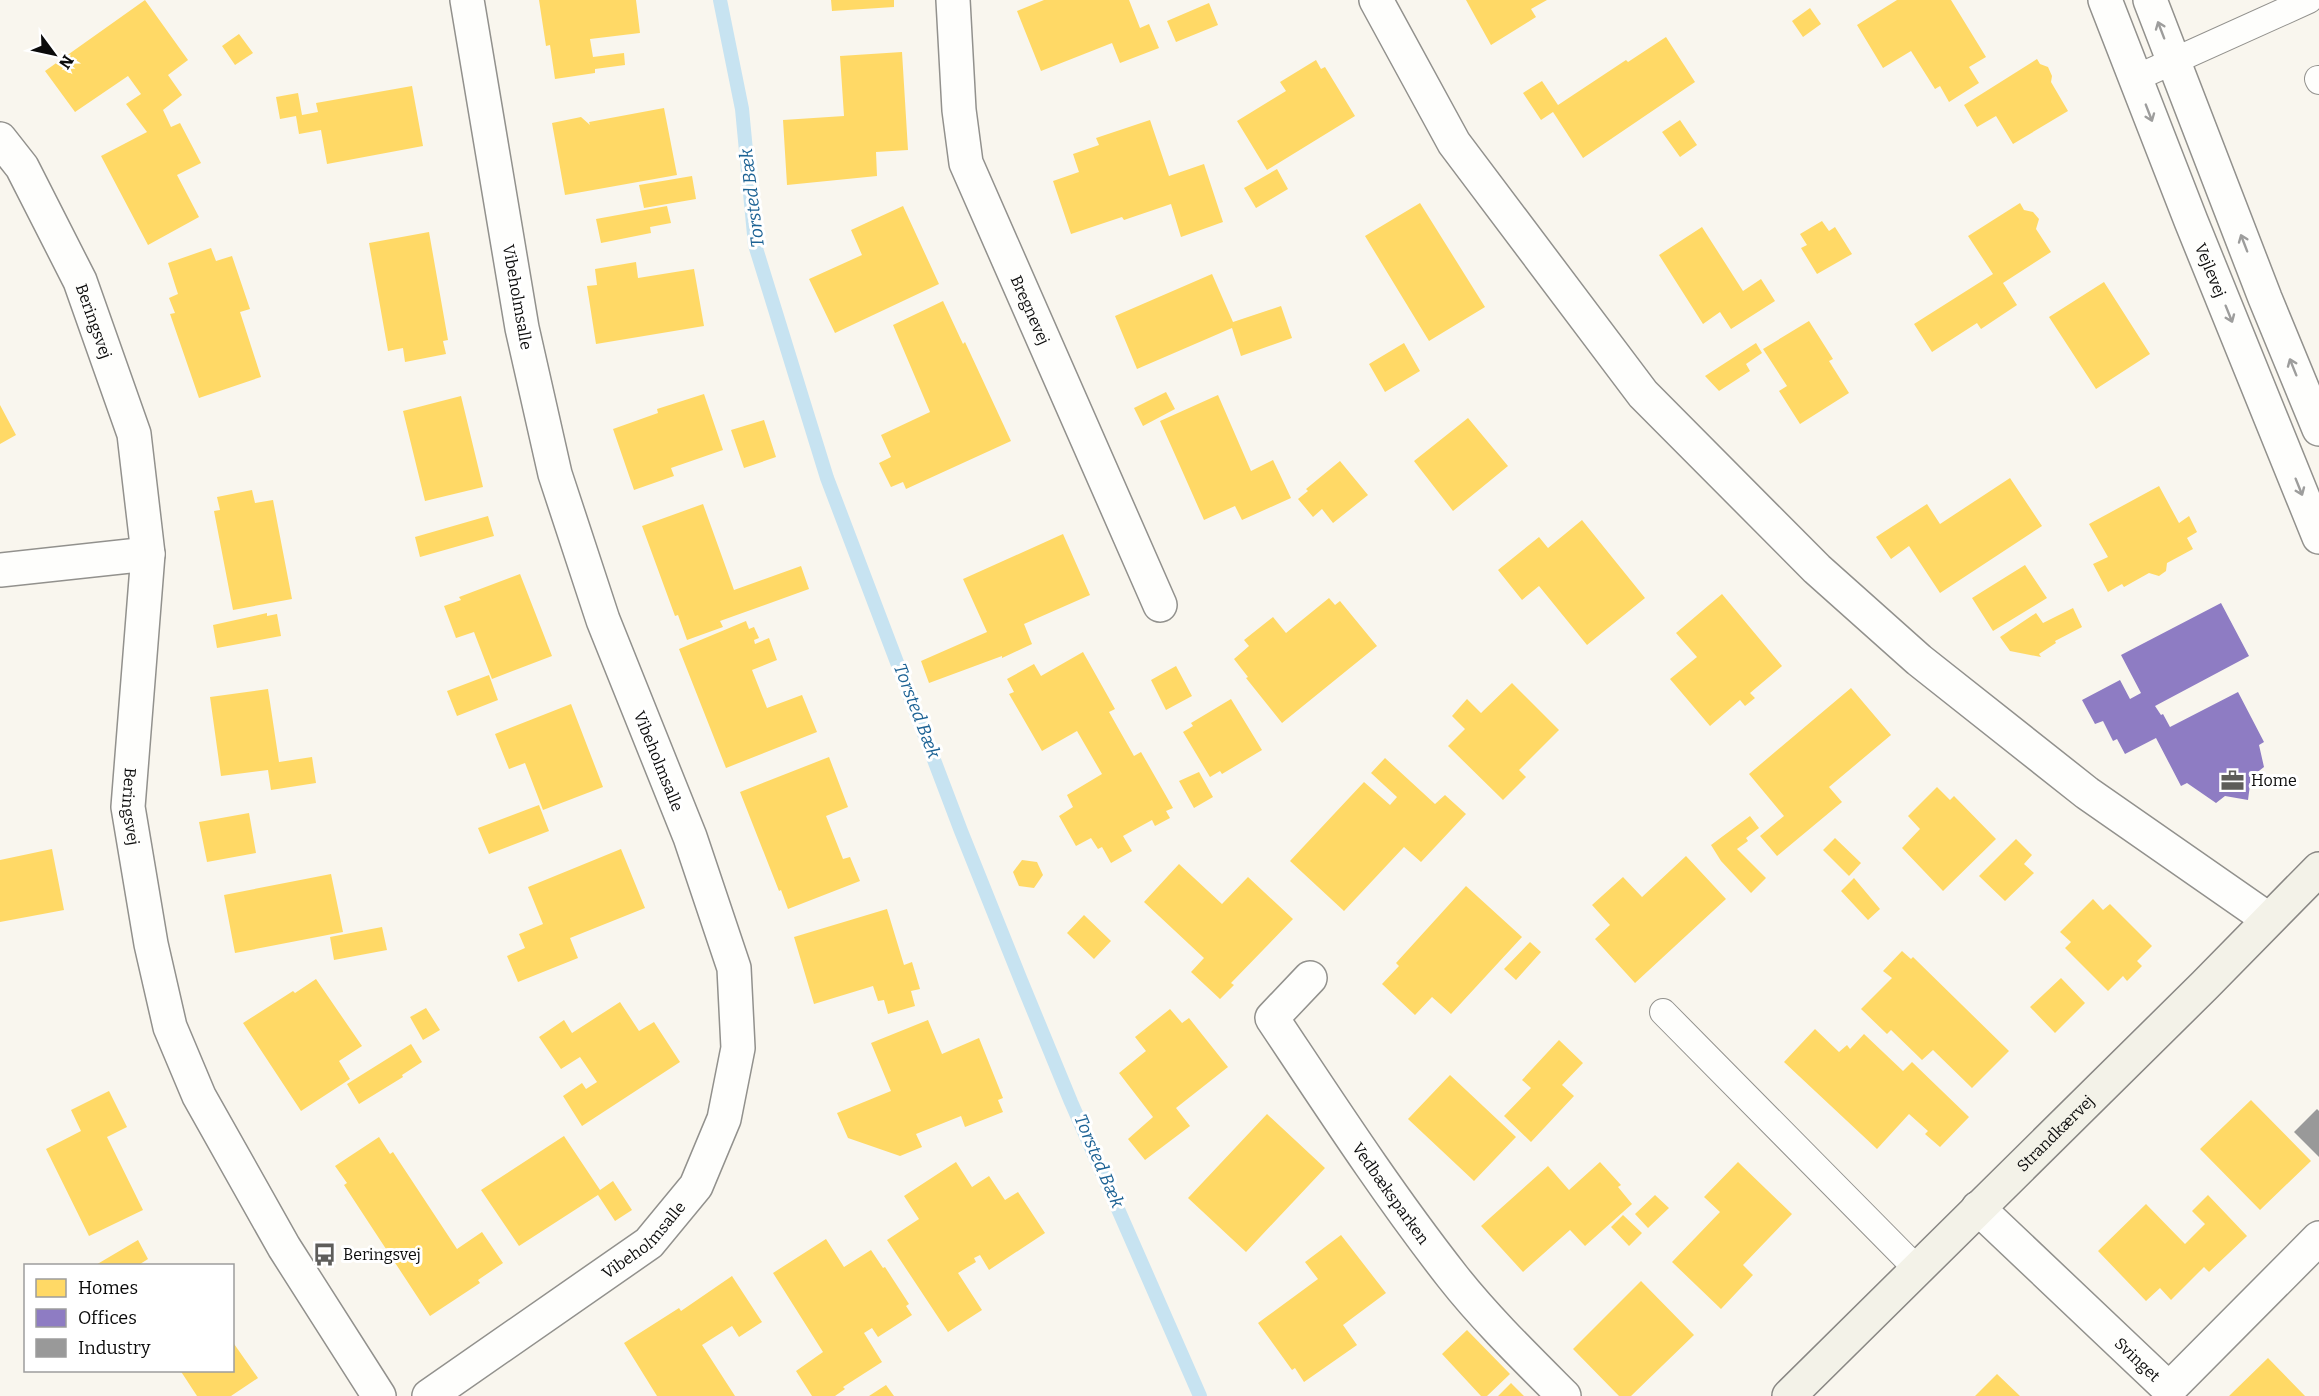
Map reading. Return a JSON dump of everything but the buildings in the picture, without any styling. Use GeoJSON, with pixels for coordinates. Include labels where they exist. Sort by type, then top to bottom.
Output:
{"type":"FeatureCollection","features":[{"type":"Feature","properties":{"kind":"main road","name":"Strandkærvej"},"geometry":{"type":"LineString","coordinates":[[1789,1396],[2205,985],[2319,869]]}},
{"type":"Feature","properties":{"kind":"street","name":"Vibeholmsalle"},"geometry":{"type":"LineString","coordinates":[[429,1396],[649,1243],[696,1186],[724,1119],[738,1047],[734,968],[690,837],[603,620],[555,474],[522,328],[467,0]]}},
{"type":"Feature","properties":{"kind":"street","name":"Bregnevej"},"geometry":{"type":"LineString","coordinates":[[953,0],[959,110],[966,163],[1160,606]]}},
{"type":"Feature","properties":{"kind":"street"},"geometry":{"type":"LineString","coordinates":[[1376,0],[1454,143],[1643,394],[1817,569],[1919,660],[2087,793],[2268,919]]}},
{"type":"Feature","properties":{"kind":"street","name":"Vejlevej"},"geometry":{"type":"LineString","coordinates":[[2105,0],[2191,221],[2319,537]]}},
{"type":"Feature","properties":{"kind":"street"},"geometry":{"type":"LineString","coordinates":[[2150,0],[2265,298],[2319,429]]}},
{"type":"Feature","properties":{"kind":"street","name":"Beringsvej"},"geometry":{"type":"LineString","coordinates":[[0,139],[22,167],[80,281],[134,434],[148,554],[128,807],[151,944],[170,1027],[199,1095],[278,1237],[379,1396]]}},
{"type":"Feature","properties":{"kind":"street"},"geometry":{"type":"LineString","coordinates":[[0,570],[148,554]]}},
{"type":"Feature","properties":{"kind":"street","name":"Vedbæksparken"},"geometry":{"type":"LineString","coordinates":[[1310,978],[1272,1018],[1378,1177],[1453,1278],[1564,1396]]}},
{"type":"Feature","properties":{"kind":"street","name":"Svinget"},"geometry":{"type":"LineString","coordinates":[[1978,1208],[2169,1389],[2319,1238]]}},
{"type":"Feature","properties":{"kind":"lane"},"geometry":{"type":"LineString","coordinates":[[2136,78],[2304,2]]}},
{"type":"Feature","properties":{"kind":"lane"},"geometry":{"type":"LineString","coordinates":[[1663,1012],[1918,1270]]}},
{"type":"Feature","properties":{"kind":"waterway","name":"Torsted Bæk"},"geometry":{"type":"LineString","coordinates":[[720,0],[742,109],[755,245],[827,478],[961,831],[1020,978],[1071,1102],[1200,1396]]}},
{"type":"Feature","properties":{"kind":"place","name":"Home"},"geometry":{"type":"Point","coordinates":[2233,780]}},
{"type":"Feature","properties":{"kind":"place","name":"Beringsvej"},"geometry":{"type":"Point","coordinates":[325,1254]}}]}
